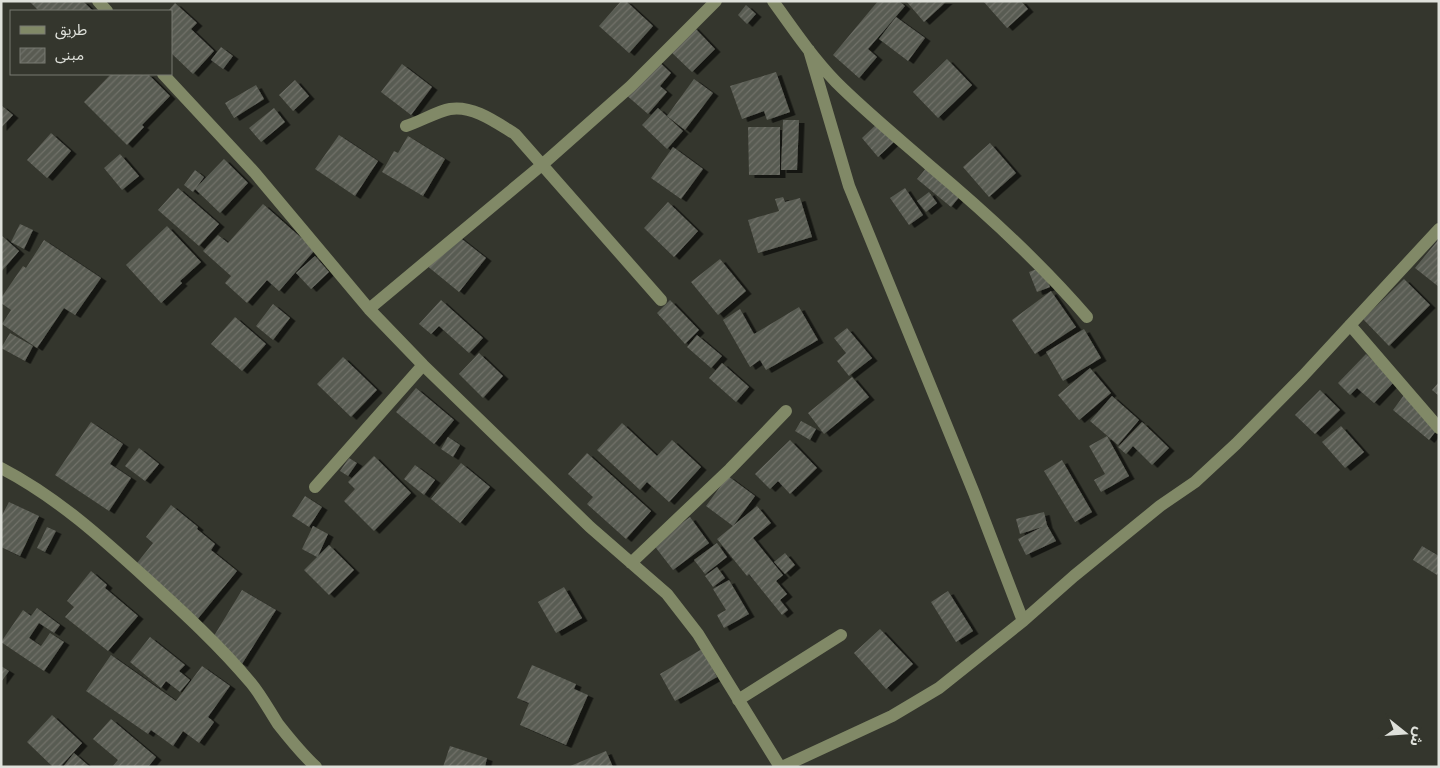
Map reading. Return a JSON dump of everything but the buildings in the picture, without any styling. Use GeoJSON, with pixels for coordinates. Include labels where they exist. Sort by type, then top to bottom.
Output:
{"type":"FeatureCollection","features":[{"type":"Feature","properties":{"kind":"street"},"geometry":{"type":"LineString","coordinates":[[369,309],[543,164],[631,86],[716,1]]}},
{"type":"Feature","properties":{"kind":"street"},"geometry":{"type":"LineString","coordinates":[[773,1],[809,50],[836,81],[879,122],[999,226],[1059,283],[1087,316]]}},
{"type":"Feature","properties":{"kind":"street"},"geometry":{"type":"LineString","coordinates":[[809,50],[848,186],[974,493],[1023,622]]}},
{"type":"Feature","properties":{"kind":"street"},"geometry":{"type":"LineString","coordinates":[[164,75],[255,173],[369,309],[423,365],[524,464],[631,563],[668,594],[698,634],[781,767],[900,711],[938,688],[1023,622],[1074,576],[1160,506],[1195,482],[1236,444],[1350,326],[1439,229]]}},
{"type":"Feature","properties":{"kind":"street"},"geometry":{"type":"LineString","coordinates":[[406,126],[449,109],[462,109],[486,117],[515,134],[661,300]]}},
{"type":"Feature","properties":{"kind":"street"},"geometry":{"type":"LineString","coordinates":[[1350,326],[1439,428]]}},
{"type":"Feature","properties":{"kind":"street"},"geometry":{"type":"LineString","coordinates":[[315,487],[423,365]]}},
{"type":"Feature","properties":{"kind":"street"},"geometry":{"type":"LineString","coordinates":[[631,563],[730,469],[786,412]]}},
{"type":"Feature","properties":{"kind":"street"},"geometry":{"type":"LineString","coordinates":[[1,468],[38,489],[67,509],[106,542],[226,654],[252,684],[280,725],[316,767]]}},
{"type":"Feature","properties":{"kind":"street"},"geometry":{"type":"LineString","coordinates":[[738,700],[841,635]]}}]}
